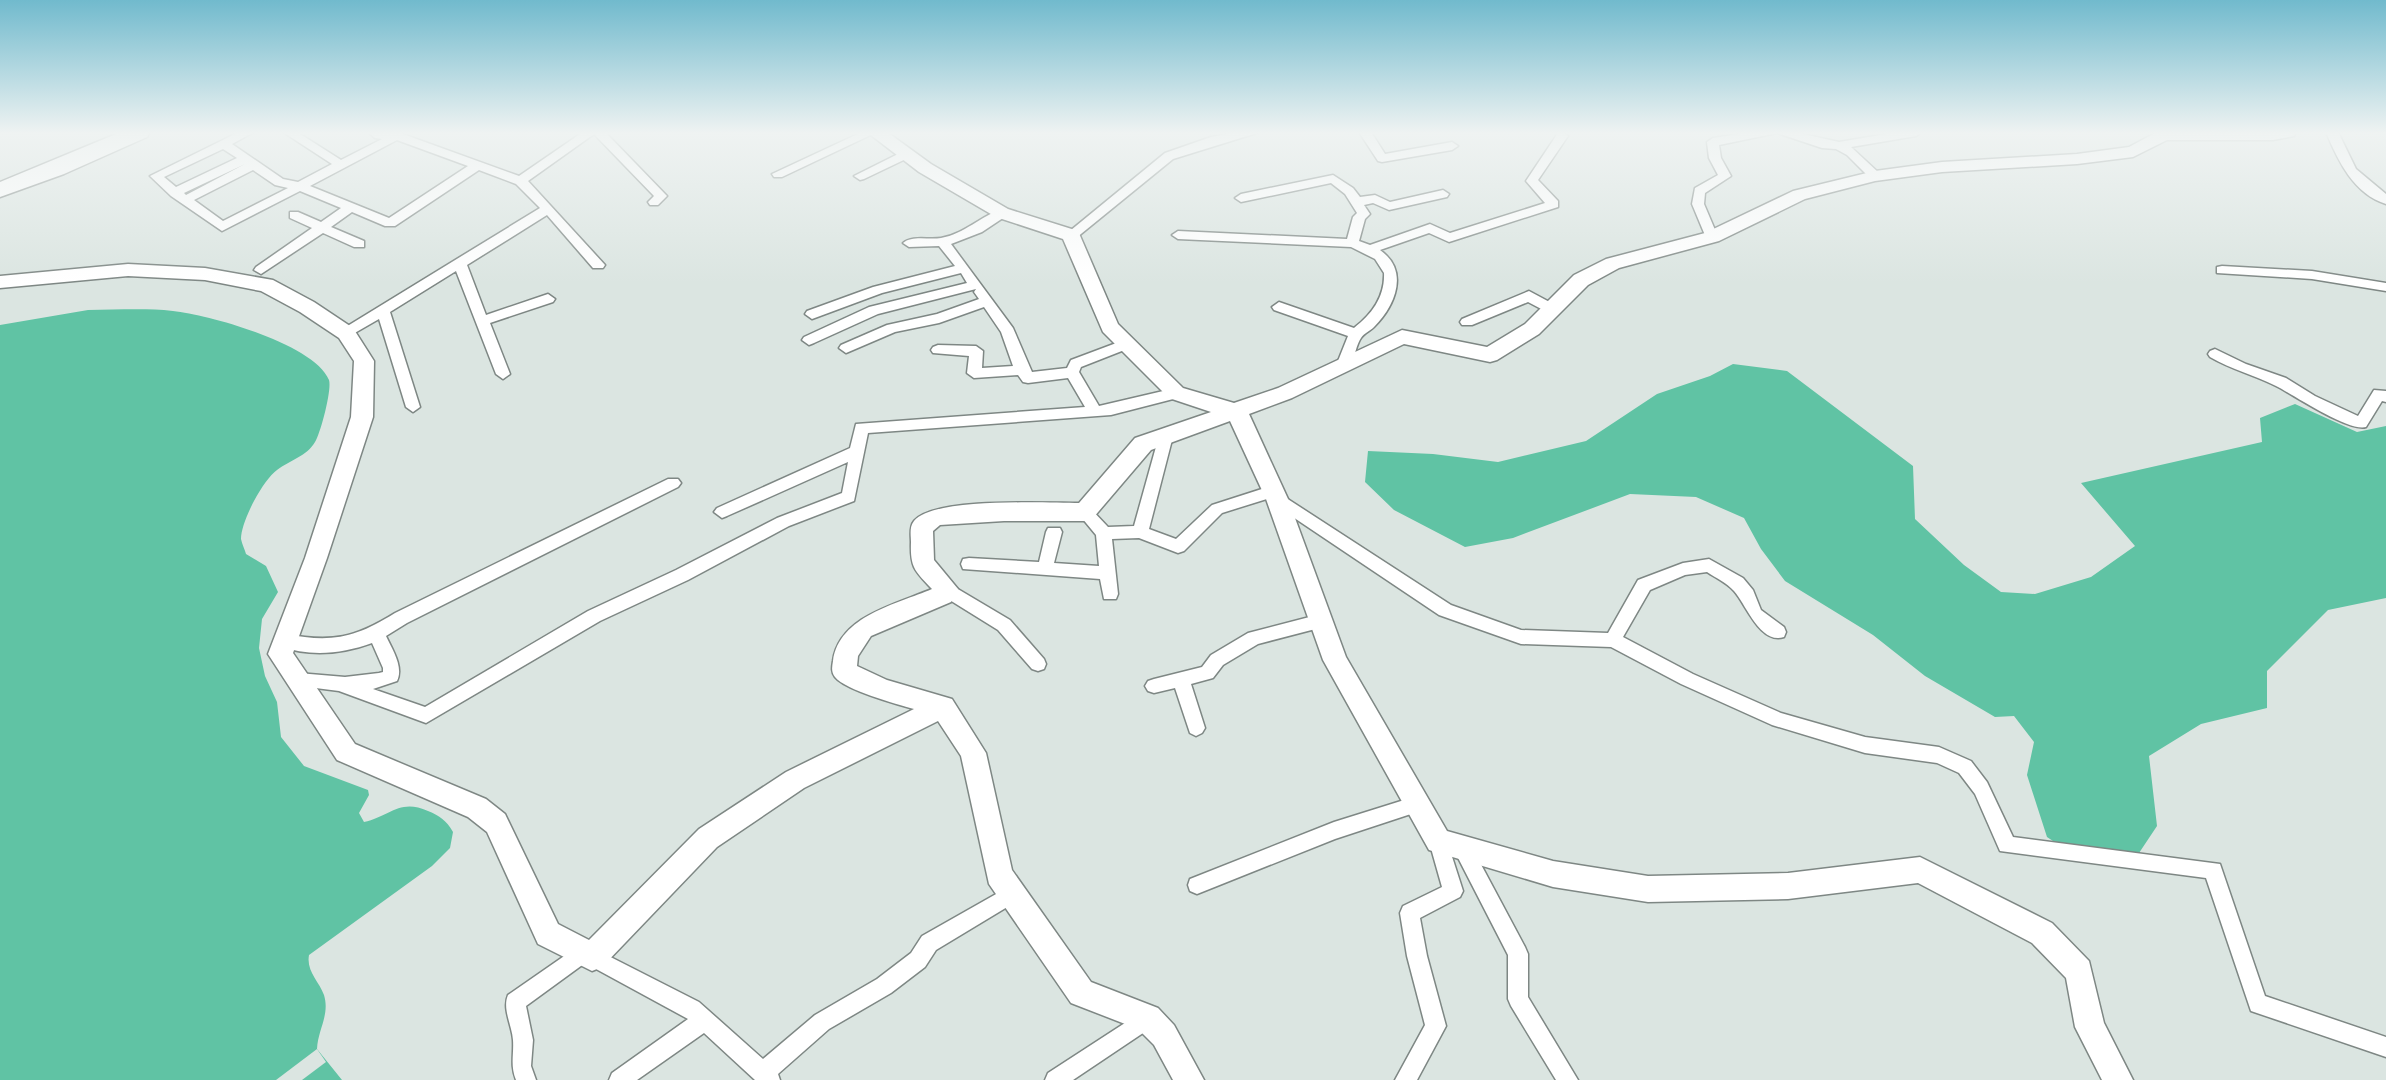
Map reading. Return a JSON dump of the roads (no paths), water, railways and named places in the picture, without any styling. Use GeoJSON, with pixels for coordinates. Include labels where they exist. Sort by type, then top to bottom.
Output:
{"type":"FeatureCollection","features":[{"type":"Feature","properties":{"kind":"highway"},"geometry":{"type":"LineString","coordinates":[[0,190],[20,182]]}},
{"type":"Feature","properties":{"kind":"street"},"geometry":{"type":"LineString","coordinates":[[164,182],[222,227],[305,182]]}},
{"type":"Feature","properties":{"kind":"street"},"geometry":{"type":"LineString","coordinates":[[180,196],[208,182]]}},
{"type":"Feature","properties":{"kind":"street"},"geometry":{"type":"LineString","coordinates":[[281,182],[352,206],[390,223],[452,182]]}},
{"type":"Feature","properties":{"kind":"street"},"geometry":{"type":"LineString","coordinates":[[521,182],[598,265]]}},
{"type":"Feature","properties":{"kind":"street"},"geometry":{"type":"LineString","coordinates":[[648,182],[661,196],[654,202]]}},
{"type":"Feature","properties":{"kind":"street"},"geometry":{"type":"LineString","coordinates":[[950,182],[1002,213],[1071,234]]}},
{"type":"Feature","properties":{"kind":"street"},"geometry":{"type":"LineString","coordinates":[[1071,234],[1136,182]]}},
{"type":"Feature","properties":{"kind":"street"},"geometry":{"type":"LineString","coordinates":[[1241,198],[1317,182]]}},
{"type":"Feature","properties":{"kind":"street"},"geometry":{"type":"LineString","coordinates":[[1338,182],[1349,191],[1364,214],[1359,217],[1352,243]]}},
{"type":"Feature","properties":{"kind":"street"},"geometry":{"type":"LineString","coordinates":[[1178,235],[1352,243],[1371,248],[1430,228],[1449,238],[1554,204],[1533,182]]}},
{"type":"Feature","properties":{"kind":"street"},"geometry":{"type":"LineString","coordinates":[[1712,237],[1699,204],[1699,191],[1714,182]]}},
{"type":"Feature","properties":{"kind":"street"},"geometry":{"type":"LineString","coordinates":[[1085,512],[1143,444],[1237,412],[1402,337],[1490,355],[1532,329],[1581,280],[1613,263],[1667,251],[1712,237],[1798,195],[1849,182]]}},
{"type":"Feature","properties":{"kind":"street"},"geometry":{"type":"LineString","coordinates":[[2359,182],[2386,200]]}},
{"type":"Feature","properties":{"kind":"street"},"geometry":{"type":"LineString","coordinates":[[1356,202],[1376,199],[1389,206],[1443,194]]}},
{"type":"Feature","properties":{"kind":"street"},"geometry":{"type":"LineString","coordinates":[[261,270],[352,206]]}},
{"type":"Feature","properties":{"kind":"street"},"geometry":{"type":"LineString","coordinates":[[346,333],[548,209]]}},
{"type":"Feature","properties":{"kind":"street"},"geometry":{"type":"LineString","coordinates":[[909,243],[943,242],[977,229],[1002,213]]}},
{"type":"Feature","properties":{"kind":"street"},"geometry":{"type":"LineString","coordinates":[[294,215],[359,244]]}},
{"type":"Feature","properties":{"kind":"street"},"geometry":{"type":"LineString","coordinates":[[1071,234],[1110,327],[1176,393],[1237,412],[1275,495],[1335,660],[1438,841],[1452,891],[1410,913],[1417,956],[1436,1026],[1405,1080]]}},
{"type":"Feature","properties":{"kind":"street"},"geometry":{"type":"LineString","coordinates":[[943,242],[1008,331],[1022,370],[1028,378],[1072,372]]}},
{"type":"Feature","properties":{"kind":"street"},"geometry":{"type":"LineString","coordinates":[[1343,366],[1357,334],[1372,321],[1393,288],[1393,274],[1371,248]]}},
{"type":"Feature","properties":{"kind":"street"},"geometry":{"type":"LineString","coordinates":[[460,265],[503,374]]}},
{"type":"Feature","properties":{"kind":"street"},"geometry":{"type":"LineString","coordinates":[[812,314],[878,290],[964,268]]}},
{"type":"Feature","properties":{"kind":"street"},"geometry":{"type":"LineString","coordinates":[[0,282],[128,270],[205,274],[266,285],[307,307],[346,333],[364,361],[362,417],[316,558],[280,654],[346,752],[477,808],[496,823],[548,934],[692,1009],[766,1077],[821,1022],[884,986],[918,960],[929,943],[1012,894]]}},
{"type":"Feature","properties":{"kind":"street"},"geometry":{"type":"LineString","coordinates":[[2222,270],[2312,275],[2386,287]]}},
{"type":"Feature","properties":{"kind":"street"},"geometry":{"type":"LineString","coordinates":[[809,340],[874,310],[976,285]]}},
{"type":"Feature","properties":{"kind":"street"},"geometry":{"type":"LineString","coordinates":[[1467,322],[1529,296],[1552,309]]}},
{"type":"Feature","properties":{"kind":"street"},"geometry":{"type":"LineString","coordinates":[[482,321],[548,299]]}},
{"type":"Feature","properties":{"kind":"street"},"geometry":{"type":"LineString","coordinates":[[846,348],[892,328],[939,318],[987,301]]}},
{"type":"Feature","properties":{"kind":"street"},"geometry":{"type":"LineString","coordinates":[[1279,307],[1357,334]]}},
{"type":"Feature","properties":{"kind":"street"},"geometry":{"type":"LineString","coordinates":[[383,311],[413,407]]}},
{"type":"Feature","properties":{"kind":"street"},"geometry":{"type":"LineString","coordinates":[[1072,372],[1076,364],[1127,344]]}},
{"type":"Feature","properties":{"kind":"street"},"geometry":{"type":"LineString","coordinates":[[938,350],[976,351],[974,373],[1022,370]]}},
{"type":"Feature","properties":{"kind":"street"},"geometry":{"type":"LineString","coordinates":[[2215,355],[2241,368],[2281,382],[2310,400],[2361,423],[2379,394],[2386,397]]}},
{"type":"Feature","properties":{"kind":"street"},"geometry":{"type":"LineString","coordinates":[[1072,372],[1095,411]]}},
{"type":"Feature","properties":{"kind":"street"},"geometry":{"type":"LineString","coordinates":[[344,686],[426,715],[594,616],[682,575],[783,522],[849,497],[861,428],[1095,411],[1176,393]]}},
{"type":"Feature","properties":{"kind":"street"},"geometry":{"type":"LineString","coordinates":[[1140,532],[1166,436]]}},
{"type":"Feature","properties":{"kind":"street"},"geometry":{"type":"LineString","coordinates":[[722,512],[858,451]]}},
{"type":"Feature","properties":{"kind":"street"},"geometry":{"type":"LineString","coordinates":[[285,640],[319,648],[355,644],[413,611],[673,483]]}},
{"type":"Feature","properties":{"kind":"street"},"geometry":{"type":"LineString","coordinates":[[1104,533],[1140,532],[1178,547],[1217,509],[1275,495],[1445,610],[1521,637],[1613,640],[1687,679],[1777,720],[1865,745],[1939,755],[1965,767],[1981,788],[2007,845],[2213,870],[2258,1004],[2386,1047]]}},
{"type":"Feature","properties":{"kind":"street"},"geometry":{"type":"LineString","coordinates":[[1038,664],[1004,625],[946,589],[922,562],[922,527],[935,517],[1004,512],[1085,512],[1104,533],[1110,594]]}},
{"type":"Feature","properties":{"kind":"street"},"geometry":{"type":"LineString","coordinates":[[1045,568],[1054,532]]}},
{"type":"Feature","properties":{"kind":"street"},"geometry":{"type":"LineString","coordinates":[[969,564],[1108,573]]}},
{"type":"Feature","properties":{"kind":"street"},"geometry":{"type":"LineString","coordinates":[[1613,640],[1644,585],[1683,569],[1709,565],[1737,583],[1747,595],[1755,614],[1778,632]]}},
{"type":"Feature","properties":{"kind":"street"},"geometry":{"type":"LineString","coordinates":[[946,589],[943,595],[863,629],[846,654],[844,671],[881,690],[943,706],[972,753],[999,876],[1081,993],[1148,1018],[1164,1035],[1189,1080]]}},
{"type":"Feature","properties":{"kind":"street"},"geometry":{"type":"LineString","coordinates":[[1154,686],[1207,673],[1217,660],[1254,638],[1321,621]]}},
{"type":"Feature","properties":{"kind":"street"},"geometry":{"type":"LineString","coordinates":[[298,680],[344,686],[370,684],[391,676],[391,668],[377,633]]}},
{"type":"Feature","properties":{"kind":"street"},"geometry":{"type":"LineString","coordinates":[[1181,680],[1196,728]]}},
{"type":"Feature","properties":{"kind":"street"},"geometry":{"type":"LineString","coordinates":[[526,1080],[521,1066],[523,1040],[515,1002],[588,955],[708,838],[795,780],[943,706]]}},
{"type":"Feature","properties":{"kind":"street"},"geometry":{"type":"LineString","coordinates":[[1197,885],[1334,831],[1417,804]]}},
{"type":"Feature","properties":{"kind":"street"},"geometry":{"type":"LineString","coordinates":[[1438,841],[1553,874],[1648,889],[1788,886],[1920,870],[2042,933],[2079,971],[2090,1027],[2118,1080]]}},
{"type":"Feature","properties":{"kind":"street"},"geometry":{"type":"LineString","coordinates":[[1462,848],[1518,954],[1518,999],[1568,1080]]}},
{"type":"Feature","properties":{"kind":"street"},"geometry":{"type":"LineString","coordinates":[[1055,1080],[1148,1018]]}},
{"type":"Feature","properties":{"kind":"street"},"geometry":{"type":"LineString","coordinates":[[619,1080],[705,1020]]}}]}
